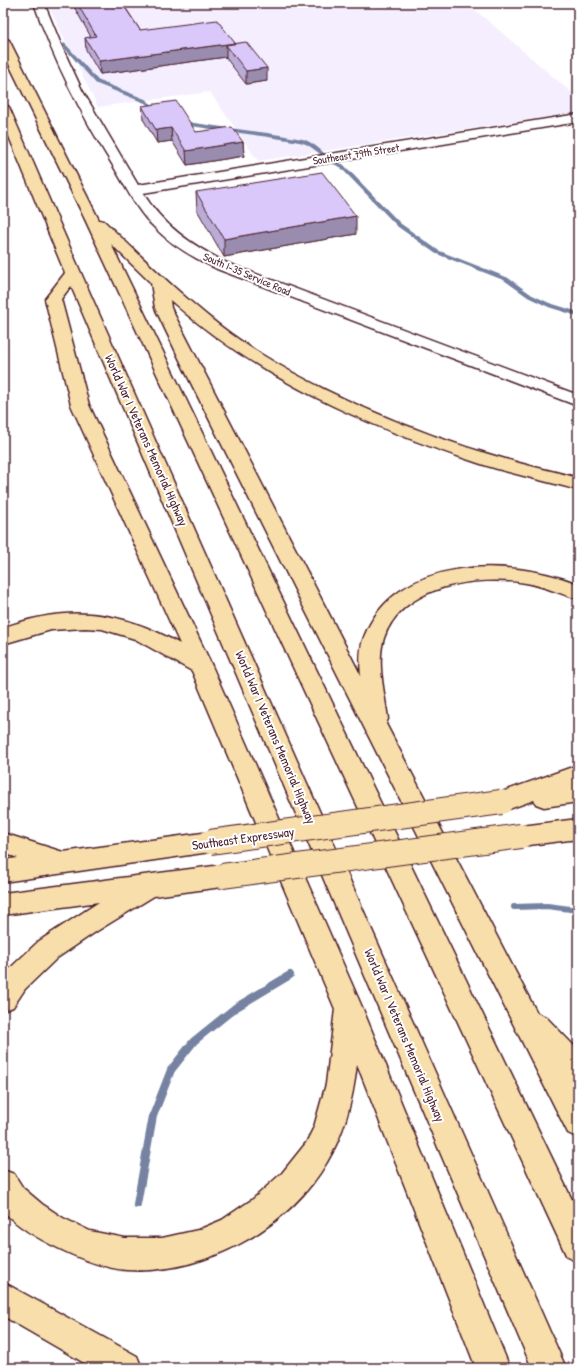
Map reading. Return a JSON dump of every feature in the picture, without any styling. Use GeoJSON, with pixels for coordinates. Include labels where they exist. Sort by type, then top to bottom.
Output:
{"type":"FeatureCollection","features":[{"type":"Feature","properties":{"kind":"highway"},"geometry":{"type":"LineString","coordinates":[[3,40],[90,215],[578,1246]]}},
{"type":"Feature","properties":{"kind":"highway","name":"World War I Veterans Memorial Highway"},"geometry":{"type":"LineString","coordinates":[[3,107],[73,273],[202,564],[550,1368]]}},
{"type":"Feature","properties":{"kind":"highway"},"geometry":{"type":"LineString","coordinates":[[90,215],[186,306],[244,350],[306,385],[378,418],[486,459],[578,484]]}},
{"type":"Feature","properties":{"kind":"highway"},"geometry":{"type":"LineString","coordinates":[[73,273],[53,299],[80,405],[201,666],[348,1007],[493,1368]]}},
{"type":"Feature","properties":{"kind":"highway"},"geometry":{"type":"LineString","coordinates":[[159,282],[163,308],[300,581],[378,730],[578,1123]]}},
{"type":"Feature","properties":{"kind":"highway"},"geometry":{"type":"LineString","coordinates":[[378,730],[372,674],[372,648],[374,637],[382,621],[405,598],[422,588],[440,581],[483,573],[526,575],[547,580],[578,592]]}},
{"type":"Feature","properties":{"kind":"highway"},"geometry":{"type":"LineString","coordinates":[[3,636],[17,630],[45,623],[64,621],[111,623],[134,631],[201,666]]}},
{"type":"Feature","properties":{"kind":"highway"},"geometry":{"type":"LineString","coordinates":[[502,802],[578,774]]}},
{"type":"Feature","properties":{"kind":"highway","name":"Southeast Expressway"},"geometry":{"type":"LineString","coordinates":[[3,871],[578,792]]}},
{"type":"Feature","properties":{"kind":"highway"},"geometry":{"type":"LineString","coordinates":[[3,904],[81,892],[148,886],[578,829]]}},
{"type":"Feature","properties":{"kind":"highway"},"geometry":{"type":"LineString","coordinates":[[3,843],[62,863]]}},
{"type":"Feature","properties":{"kind":"highway"},"geometry":{"type":"LineString","coordinates":[[3,998],[29,965],[57,943],[148,886]]}},
{"type":"Feature","properties":{"kind":"highway"},"geometry":{"type":"LineString","coordinates":[[3,1185],[10,1197],[32,1217],[62,1235],[86,1246],[121,1253],[152,1254],[186,1250],[217,1240],[250,1222],[277,1200],[316,1152],[339,1098],[348,1007]]}},
{"type":"Feature","properties":{"kind":"highway"},"geometry":{"type":"LineString","coordinates":[[519,1008],[578,1070]]}},
{"type":"Feature","properties":{"kind":"highway"},"geometry":{"type":"LineString","coordinates":[[3,1298],[124,1368]]}},
{"type":"Feature","properties":{"kind":"street","name":"South I-35 Service Road"},"geometry":{"type":"LineString","coordinates":[[38,3],[59,55],[111,153],[151,216],[165,230],[202,256],[222,266],[578,401]]}},
{"type":"Feature","properties":{"kind":"street","name":"Southeast 79th Street"},"geometry":{"type":"LineString","coordinates":[[134,190],[578,118]]}},
{"type":"Feature","properties":{"kind":"shaded area"},"geometry":{"type":"Polygon","coordinates":[[[47,3],[321,3],[326,8],[366,3],[371,8],[406,3],[467,3],[578,98],[578,112],[258,161],[210,92],[98,107],[47,3]]]}},
{"type":"Feature","properties":{"kind":"building"},"geometry":{"type":"Polygon","coordinates":[[[77,3],[122,3],[140,30],[217,20],[235,43],[99,61],[85,38],[96,36],[77,3]]]}},
{"type":"Feature","properties":{"kind":"building"},"geometry":{"type":"Polygon","coordinates":[[[246,42],[267,68],[246,71],[226,45],[246,42]]]}},
{"type":"Feature","properties":{"kind":"building"},"geometry":{"type":"Polygon","coordinates":[[[176,101],[196,132],[232,127],[243,142],[186,151],[171,128],[156,130],[142,106],[176,101]]]}},
{"type":"Feature","properties":{"kind":"building"},"geometry":{"type":"Polygon","coordinates":[[[322,172],[356,216],[224,239],[196,192],[322,172]]]}},
{"type":"Feature","properties":{"kind":"waterway"},"geometry":{"type":"LineString","coordinates":[[64,45],[97,82],[145,101],[155,109]]}},
{"type":"Feature","properties":{"kind":"waterway"},"geometry":{"type":"LineString","coordinates":[[184,123],[303,141],[311,145],[328,159],[342,166]]}},
{"type":"Feature","properties":{"kind":"waterway"},"geometry":{"type":"LineString","coordinates":[[342,166],[399,225],[437,252],[506,279],[530,296],[549,305],[578,314]]}},
{"type":"Feature","properties":{"kind":"waterway"},"geometry":{"type":"LineString","coordinates":[[514,907],[547,906],[578,910]]}},
{"type":"Feature","properties":{"kind":"waterway"},"geometry":{"type":"LineString","coordinates":[[137,1204],[153,1116],[171,1070],[194,1041],[235,1008],[290,975]]}}]}
